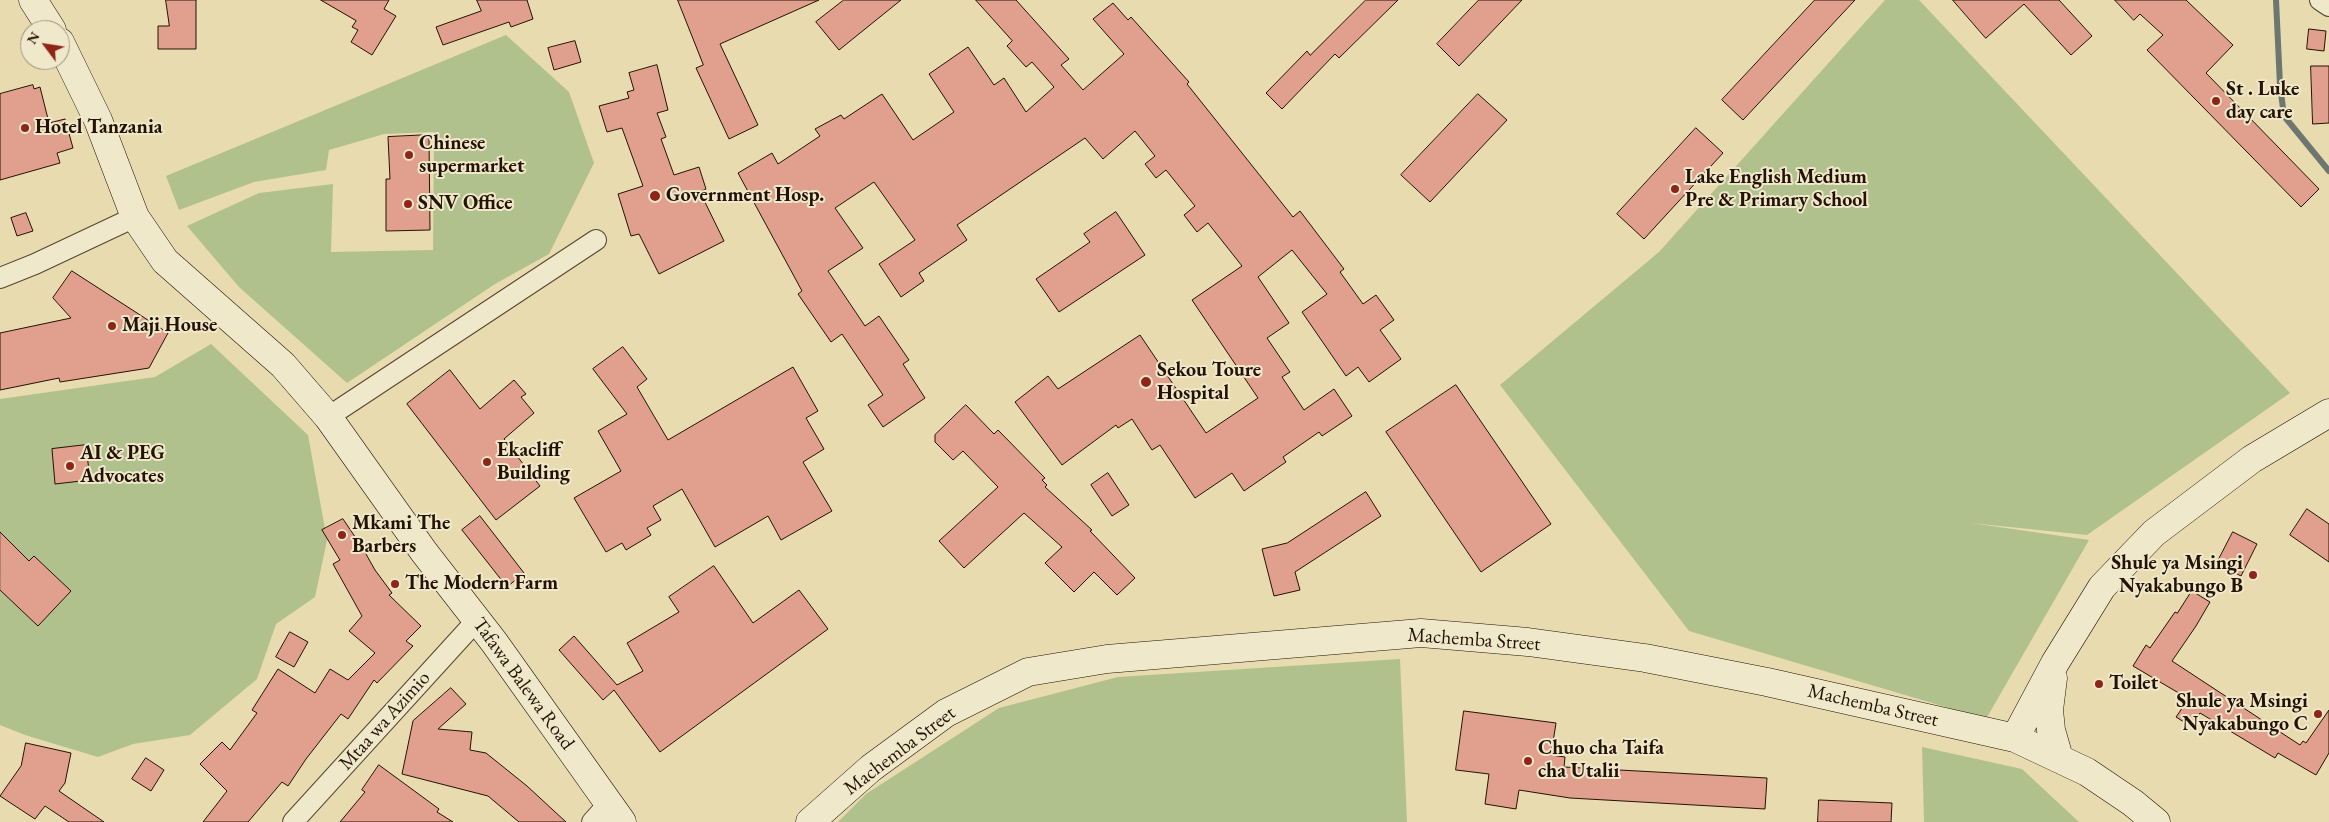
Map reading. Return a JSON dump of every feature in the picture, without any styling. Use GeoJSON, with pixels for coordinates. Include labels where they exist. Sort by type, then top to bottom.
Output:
{"type":"FeatureCollection","features":[{"type":"Feature","properties":{"kind":"main road"},"geometry":{"type":"LineString","coordinates":[[33,0],[46,20]]}},
{"type":"Feature","properties":{"kind":"main road","name":"Tafawa Balewa Road"},"geometry":{"type":"LineString","coordinates":[[70,63],[98,120],[135,217],[165,261],[283,365],[328,417],[424,552],[477,620],[616,812]]}},
{"type":"Feature","properties":{"kind":"main road"},"geometry":{"type":"LineString","coordinates":[[2015,738],[2055,663],[2102,587],[2154,533],[2252,459],[2329,413]]}},
{"type":"Feature","properties":{"kind":"main road","name":"Machemba Street"},"geometry":{"type":"LineString","coordinates":[[810,822],[871,768],[946,712],[1028,672],[1107,659],[1421,633],[1528,642],[1646,658],[1767,682],[2015,738],[2087,772],[2133,803],[2156,822]]}},
{"type":"Feature","properties":{"kind":"main road"},"geometry":{"type":"LineString","coordinates":[[2055,663],[2049,710],[2059,758]]}},
{"type":"Feature","properties":{"kind":"street"},"geometry":{"type":"LineString","coordinates":[[2320,0],[2329,6]]}},
{"type":"Feature","properties":{"kind":"street"},"geometry":{"type":"LineString","coordinates":[[0,278],[135,217]]}},
{"type":"Feature","properties":{"kind":"street"},"geometry":{"type":"LineString","coordinates":[[328,417],[596,240]]}},
{"type":"Feature","properties":{"kind":"street","name":"Mtaa wa Azimio"},"geometry":{"type":"LineString","coordinates":[[293,822],[477,620]]}},
{"type":"Feature","properties":{"kind":"street"},"geometry":{"type":"LineString","coordinates":[[592,822],[616,812]]}},
{"type":"Feature","properties":{"kind":"green space"},"geometry":{"type":"Polygon","coordinates":[[[1885,0],[1919,0],[2290,393],[2087,535],[1971,523],[2089,540],[1986,719],[1689,631],[1500,385],[1659,252],[1885,0]]]}},
{"type":"Feature","properties":{"kind":"green space"},"geometry":{"type":"Polygon","coordinates":[[[506,35],[569,92],[594,163],[549,254],[495,284],[347,383],[239,287],[187,226],[259,193],[333,184],[331,252],[433,250],[434,132],[384,134],[329,150],[326,170],[254,182],[179,210],[166,176],[506,35]]]}},
{"type":"Feature","properties":{"kind":"green space"},"geometry":{"type":"Polygon","coordinates":[[[211,344],[308,435],[327,540],[315,597],[276,624],[257,679],[190,735],[133,744],[98,757],[25,735],[0,725],[0,399],[155,377],[211,344]]]}},
{"type":"Feature","properties":{"kind":"green space"},"geometry":{"type":"Polygon","coordinates":[[[1400,659],[1407,822],[838,822],[866,794],[999,708],[1118,677],[1400,659]]]}},
{"type":"Feature","properties":{"kind":"green space"},"geometry":{"type":"Polygon","coordinates":[[[1922,747],[2022,769],[2079,822],[1924,822],[1922,747]]]}},
{"type":"Feature","properties":{"kind":"building"},"geometry":{"type":"Polygon","coordinates":[[[166,0],[196,0],[196,49],[158,49],[158,26],[169,26],[166,0]]]}},
{"type":"Feature","properties":{"kind":"building"},"geometry":{"type":"Polygon","coordinates":[[[321,0],[389,0],[384,9],[396,16],[372,55],[351,42],[358,30],[352,27],[356,21],[321,0]]]}},
{"type":"Feature","properties":{"kind":"building"},"geometry":{"type":"Polygon","coordinates":[[[477,0],[527,0],[533,19],[511,27],[509,22],[443,45],[436,27],[481,11],[477,0]]]}},
{"type":"Feature","properties":{"kind":"building"},"geometry":{"type":"Polygon","coordinates":[[[678,0],[819,0],[720,44],[758,125],[729,139],[696,68],[703,65],[678,0]]]}},
{"type":"Feature","properties":{"kind":"building"},"geometry":{"type":"Polygon","coordinates":[[[844,0],[901,0],[839,50],[816,22],[844,0]]]}},
{"type":"Feature","properties":{"kind":"building"},"geometry":{"type":"Polygon","coordinates":[[[976,0],[1016,0],[1069,59],[1061,65],[1083,90],[1124,54],[1093,19],[1113,3],[1128,20],[1131,17],[1189,82],[1187,84],[1293,217],[1300,211],[1344,269],[1340,272],[1363,304],[1376,295],[1394,320],[1380,330],[1401,359],[1369,382],[1358,367],[1346,376],[1302,312],[1327,294],[1292,250],[1258,277],[1289,323],[1267,338],[1290,372],[1282,377],[1304,410],[1334,389],[1352,416],[1322,436],[1319,432],[1283,457],[1286,462],[1244,491],[1232,473],[1195,498],[1160,445],[1152,450],[1132,419],[1118,428],[1116,425],[1062,465],[1015,402],[1048,376],[1058,389],[1140,335],[1206,433],[1258,398],[1192,300],[1242,266],[1208,223],[1197,232],[1184,215],[1195,206],[1166,170],[1156,178],[1145,164],[1155,156],[1135,131],[1103,159],[1085,138],[957,225],[967,240],[919,273],[924,281],[901,297],[879,264],[915,240],[874,182],[835,208],[863,248],[828,271],[865,326],[879,316],[909,360],[903,364],[925,398],[883,427],[868,405],[883,395],[842,334],[831,342],[798,294],[802,291],[738,173],[772,153],[778,164],[820,136],[815,129],[841,115],[844,119],[882,94],[913,140],[954,112],[929,74],[968,47],[994,85],[1004,78],[1026,112],[1054,87],[1032,62],[1026,67],[1007,46],[1012,41],[976,0]]]}},
{"type":"Feature","properties":{"kind":"building"},"geometry":{"type":"Polygon","coordinates":[[[1366,0],[1398,0],[1339,58],[1335,54],[1282,109],[1266,93],[1307,51],[1310,55],[1366,0]]]}},
{"type":"Feature","properties":{"kind":"building"},"geometry":{"type":"Polygon","coordinates":[[[1479,0],[1522,0],[1459,66],[1437,44],[1479,0]]]}},
{"type":"Feature","properties":{"kind":"building"},"geometry":{"type":"Polygon","coordinates":[[[1815,0],[1855,0],[1743,120],[1722,100],[1815,0]]]}},
{"type":"Feature","properties":{"kind":"building"},"geometry":{"type":"Polygon","coordinates":[[[1953,0],[2059,0],[2092,36],[2071,55],[2024,4],[1986,38],[1953,0]]]}},
{"type":"Feature","properties":{"kind":"building"},"geometry":{"type":"Polygon","coordinates":[[[2115,0],[2186,0],[2233,45],[2206,73],[2319,189],[2301,207],[2147,50],[2163,35],[2140,14],[2134,20],[2115,0]]]}},
{"type":"Feature","properties":{"kind":"building"},"geometry":{"type":"Polygon","coordinates":[[[2309,29],[2326,31],[2324,51],[2307,49],[2309,29]]]}},
{"type":"Feature","properties":{"kind":"building"},"geometry":{"type":"Polygon","coordinates":[[[575,41],[581,62],[554,70],[548,48],[575,41]]]}},
{"type":"Feature","properties":{"kind":"building"},"geometry":{"type":"Polygon","coordinates":[[[657,65],[668,110],[657,113],[666,137],[661,139],[674,175],[699,167],[706,189],[700,192],[724,241],[659,274],[639,234],[631,236],[618,194],[643,186],[622,128],[607,132],[599,106],[629,98],[627,92],[634,90],[629,73],[657,65]]]}},
{"type":"Feature","properties":{"kind":"building"},"geometry":{"type":"Polygon","coordinates":[[[2311,66],[2329,66],[2329,123],[2313,124],[2311,66]]]}},
{"type":"Feature","properties":{"kind":"building","name":"Hotel Tanzania"},"geometry":{"type":"Polygon","coordinates":[[[33,85],[34,89],[40,87],[49,123],[65,119],[73,148],[57,153],[60,163],[0,180],[0,94],[33,85]]]}},
{"type":"Feature","properties":{"kind":"building"},"geometry":{"type":"Polygon","coordinates":[[[1478,94],[1507,120],[1430,202],[1401,175],[1478,94]]]}},
{"type":"Feature","properties":{"kind":"building"},"geometry":{"type":"Polygon","coordinates":[[[1696,128],[1723,153],[1644,239],[1617,214],[1696,128]]]}},
{"type":"Feature","properties":{"kind":"building"},"geometry":{"type":"Polygon","coordinates":[[[429,135],[430,230],[386,231],[386,179],[390,179],[388,137],[429,135]]]}},
{"type":"Feature","properties":{"kind":"building"},"geometry":{"type":"Polygon","coordinates":[[[1116,212],[1145,255],[1059,312],[1036,279],[1090,242],[1084,234],[1116,212]]]}},
{"type":"Feature","properties":{"kind":"building"},"geometry":{"type":"Polygon","coordinates":[[[26,213],[33,231],[17,236],[11,218],[26,213]]]}},
{"type":"Feature","properties":{"kind":"building"},"geometry":{"type":"Polygon","coordinates":[[[72,271],[168,333],[149,368],[60,382],[59,378],[0,390],[0,333],[71,318],[53,298],[72,271]]]}},
{"type":"Feature","properties":{"kind":"building"},"geometry":{"type":"Polygon","coordinates":[[[623,347],[647,379],[637,387],[668,440],[793,367],[818,411],[806,418],[824,449],[803,462],[832,511],[781,540],[768,516],[715,547],[682,489],[653,506],[661,520],[647,528],[651,535],[626,550],[622,543],[606,552],[574,498],[621,471],[598,431],[627,414],[593,369],[623,347]]]}},
{"type":"Feature","properties":{"kind":"building","name":"Ekacliff Building"},"geometry":{"type":"Polygon","coordinates":[[[450,370],[480,409],[514,380],[526,394],[521,397],[534,413],[504,439],[540,486],[496,520],[407,404],[450,370]]]}},
{"type":"Feature","properties":{"kind":"building"},"geometry":{"type":"Polygon","coordinates":[[[1456,385],[1551,524],[1481,572],[1386,432],[1456,385]]]}},
{"type":"Feature","properties":{"kind":"building"},"geometry":{"type":"Polygon","coordinates":[[[966,405],[994,434],[998,430],[1045,478],[1042,480],[1047,485],[1045,487],[1092,530],[1090,531],[1135,578],[1117,595],[1094,572],[1074,592],[1045,563],[1062,547],[1024,513],[964,568],[939,541],[998,487],[963,451],[953,460],[935,442],[935,435],[966,405]]]}},
{"type":"Feature","properties":{"kind":"building"},"geometry":{"type":"Polygon","coordinates":[[[86,445],[90,480],[55,484],[52,449],[86,445]]]}},
{"type":"Feature","properties":{"kind":"building"},"geometry":{"type":"Polygon","coordinates":[[[1108,473],[1129,505],[1112,516],[1091,485],[1108,473]]]}},
{"type":"Feature","properties":{"kind":"building"},"geometry":{"type":"Polygon","coordinates":[[[1366,492],[1381,516],[1295,572],[1300,590],[1274,596],[1262,549],[1287,543],[1366,492]]]}},
{"type":"Feature","properties":{"kind":"building"},"geometry":{"type":"Polygon","coordinates":[[[2307,509],[2329,524],[2329,562],[2290,535],[2307,509]]]}},
{"type":"Feature","properties":{"kind":"building"},"geometry":{"type":"Polygon","coordinates":[[[480,516],[524,573],[507,587],[462,530],[480,516]]]}},
{"type":"Feature","properties":{"kind":"building"},"geometry":{"type":"Polygon","coordinates":[[[343,519],[392,593],[389,595],[421,626],[406,641],[413,646],[377,683],[374,680],[348,719],[341,714],[306,759],[288,786],[282,782],[248,822],[203,822],[227,791],[200,764],[222,742],[230,750],[257,713],[252,710],[278,669],[315,693],[330,669],[348,680],[375,653],[349,631],[362,616],[333,564],[340,560],[322,530],[343,519]]]}},
{"type":"Feature","properties":{"kind":"building"},"geometry":{"type":"Polygon","coordinates":[[[0,532],[29,561],[34,556],[71,591],[38,626],[0,590],[0,532]]]}},
{"type":"Feature","properties":{"kind":"building"},"geometry":{"type":"Polygon","coordinates":[[[2233,532],[2257,544],[2241,576],[2217,563],[2233,532]]]}},
{"type":"Feature","properties":{"kind":"building"},"geometry":{"type":"Polygon","coordinates":[[[714,566],[753,623],[799,590],[828,629],[660,752],[614,690],[603,700],[559,650],[574,636],[617,685],[643,671],[627,643],[679,612],[669,597],[714,566]]]}},
{"type":"Feature","properties":{"kind":"building"},"geometry":{"type":"Polygon","coordinates":[[[2192,591],[2210,602],[2172,661],[2300,745],[2303,741],[2306,743],[2329,710],[2329,753],[2316,775],[2278,753],[2275,758],[2200,713],[2192,727],[2176,717],[2187,701],[2180,697],[2182,695],[2133,666],[2146,645],[2150,648],[2192,591]]]}},
{"type":"Feature","properties":{"kind":"building"},"geometry":{"type":"Polygon","coordinates":[[[290,632],[308,642],[294,667],[276,657],[290,632]]]}},
{"type":"Feature","properties":{"kind":"building"},"geometry":{"type":"Polygon","coordinates":[[[451,688],[466,704],[438,729],[472,732],[470,750],[486,753],[527,786],[566,822],[519,822],[488,796],[402,774],[413,721],[451,688]]]}},
{"type":"Feature","properties":{"kind":"building"},"geometry":{"type":"Polygon","coordinates":[[[1464,711],[1556,723],[1551,755],[1565,757],[1564,767],[1767,778],[1765,809],[1570,798],[1519,790],[1516,809],[1485,804],[1489,774],[1456,770],[1464,711]]]}},
{"type":"Feature","properties":{"kind":"building"},"geometry":{"type":"Polygon","coordinates":[[[26,743],[71,753],[65,783],[59,791],[104,822],[69,822],[45,806],[35,819],[0,796],[21,766],[26,743]]]}},
{"type":"Feature","properties":{"kind":"building"},"geometry":{"type":"Polygon","coordinates":[[[146,758],[164,770],[151,791],[132,779],[146,758]]]}},
{"type":"Feature","properties":{"kind":"building"},"geometry":{"type":"Polygon","coordinates":[[[379,765],[439,809],[437,812],[453,822],[340,822],[365,792],[362,790],[379,765]]]}},
{"type":"Feature","properties":{"kind":"building"},"geometry":{"type":"Polygon","coordinates":[[[1819,800],[1892,803],[1891,822],[1818,822],[1819,800]]]}},
{"type":"Feature","properties":{"kind":"waterway"},"geometry":{"type":"LineString","coordinates":[[2276,0],[2280,85],[2284,116],[2329,171]]}},
{"type":"Feature","properties":{"kind":"place","name":"St . Luke day care"},"geometry":{"type":"Point","coordinates":[2216,101]}},
{"type":"Feature","properties":{"kind":"place","name":"Hotel Tanzania"},"geometry":{"type":"Point","coordinates":[25,128]}},
{"type":"Feature","properties":{"kind":"place","name":"Chinese supermarket"},"geometry":{"type":"Point","coordinates":[409,155]}},
{"type":"Feature","properties":{"kind":"place","name":"Lake English Medium Pre & Primary School"},"geometry":{"type":"Point","coordinates":[1675,189]}},
{"type":"Feature","properties":{"kind":"place","name":"Government Hosp."},"geometry":{"type":"Point","coordinates":[655,196]}},
{"type":"Feature","properties":{"kind":"place","name":"SNV Office"},"geometry":{"type":"Point","coordinates":[408,204]}},
{"type":"Feature","properties":{"kind":"place","name":"Maji House"},"geometry":{"type":"Point","coordinates":[112,326]}},
{"type":"Feature","properties":{"kind":"place","name":"Sekou Toure Hospital"},"geometry":{"type":"Point","coordinates":[1146,382]}},
{"type":"Feature","properties":{"kind":"place","name":"Ekacliff Building"},"geometry":{"type":"Point","coordinates":[487,462]}},
{"type":"Feature","properties":{"kind":"place","name":"AI & PEG Advocates"},"geometry":{"type":"Point","coordinates":[70,466]}},
{"type":"Feature","properties":{"kind":"place","name":"Mkami The Barbers"},"geometry":{"type":"Point","coordinates":[342,535]}},
{"type":"Feature","properties":{"kind":"place","name":"Shule ya Msingi Nyakabungo B"},"geometry":{"type":"Point","coordinates":[2253,575]}},
{"type":"Feature","properties":{"kind":"place","name":"The Modern Farm"},"geometry":{"type":"Point","coordinates":[395,584]}},
{"type":"Feature","properties":{"kind":"place","name":"Toilet"},"geometry":{"type":"Point","coordinates":[2099,684]}},
{"type":"Feature","properties":{"kind":"place","name":"Shule ya Msingi Nyakabungo C"},"geometry":{"type":"Point","coordinates":[2318,714]}},
{"type":"Feature","properties":{"kind":"place","name":"Chuo cha Taifa cha Utalii"},"geometry":{"type":"Point","coordinates":[1528,761]}}]}
